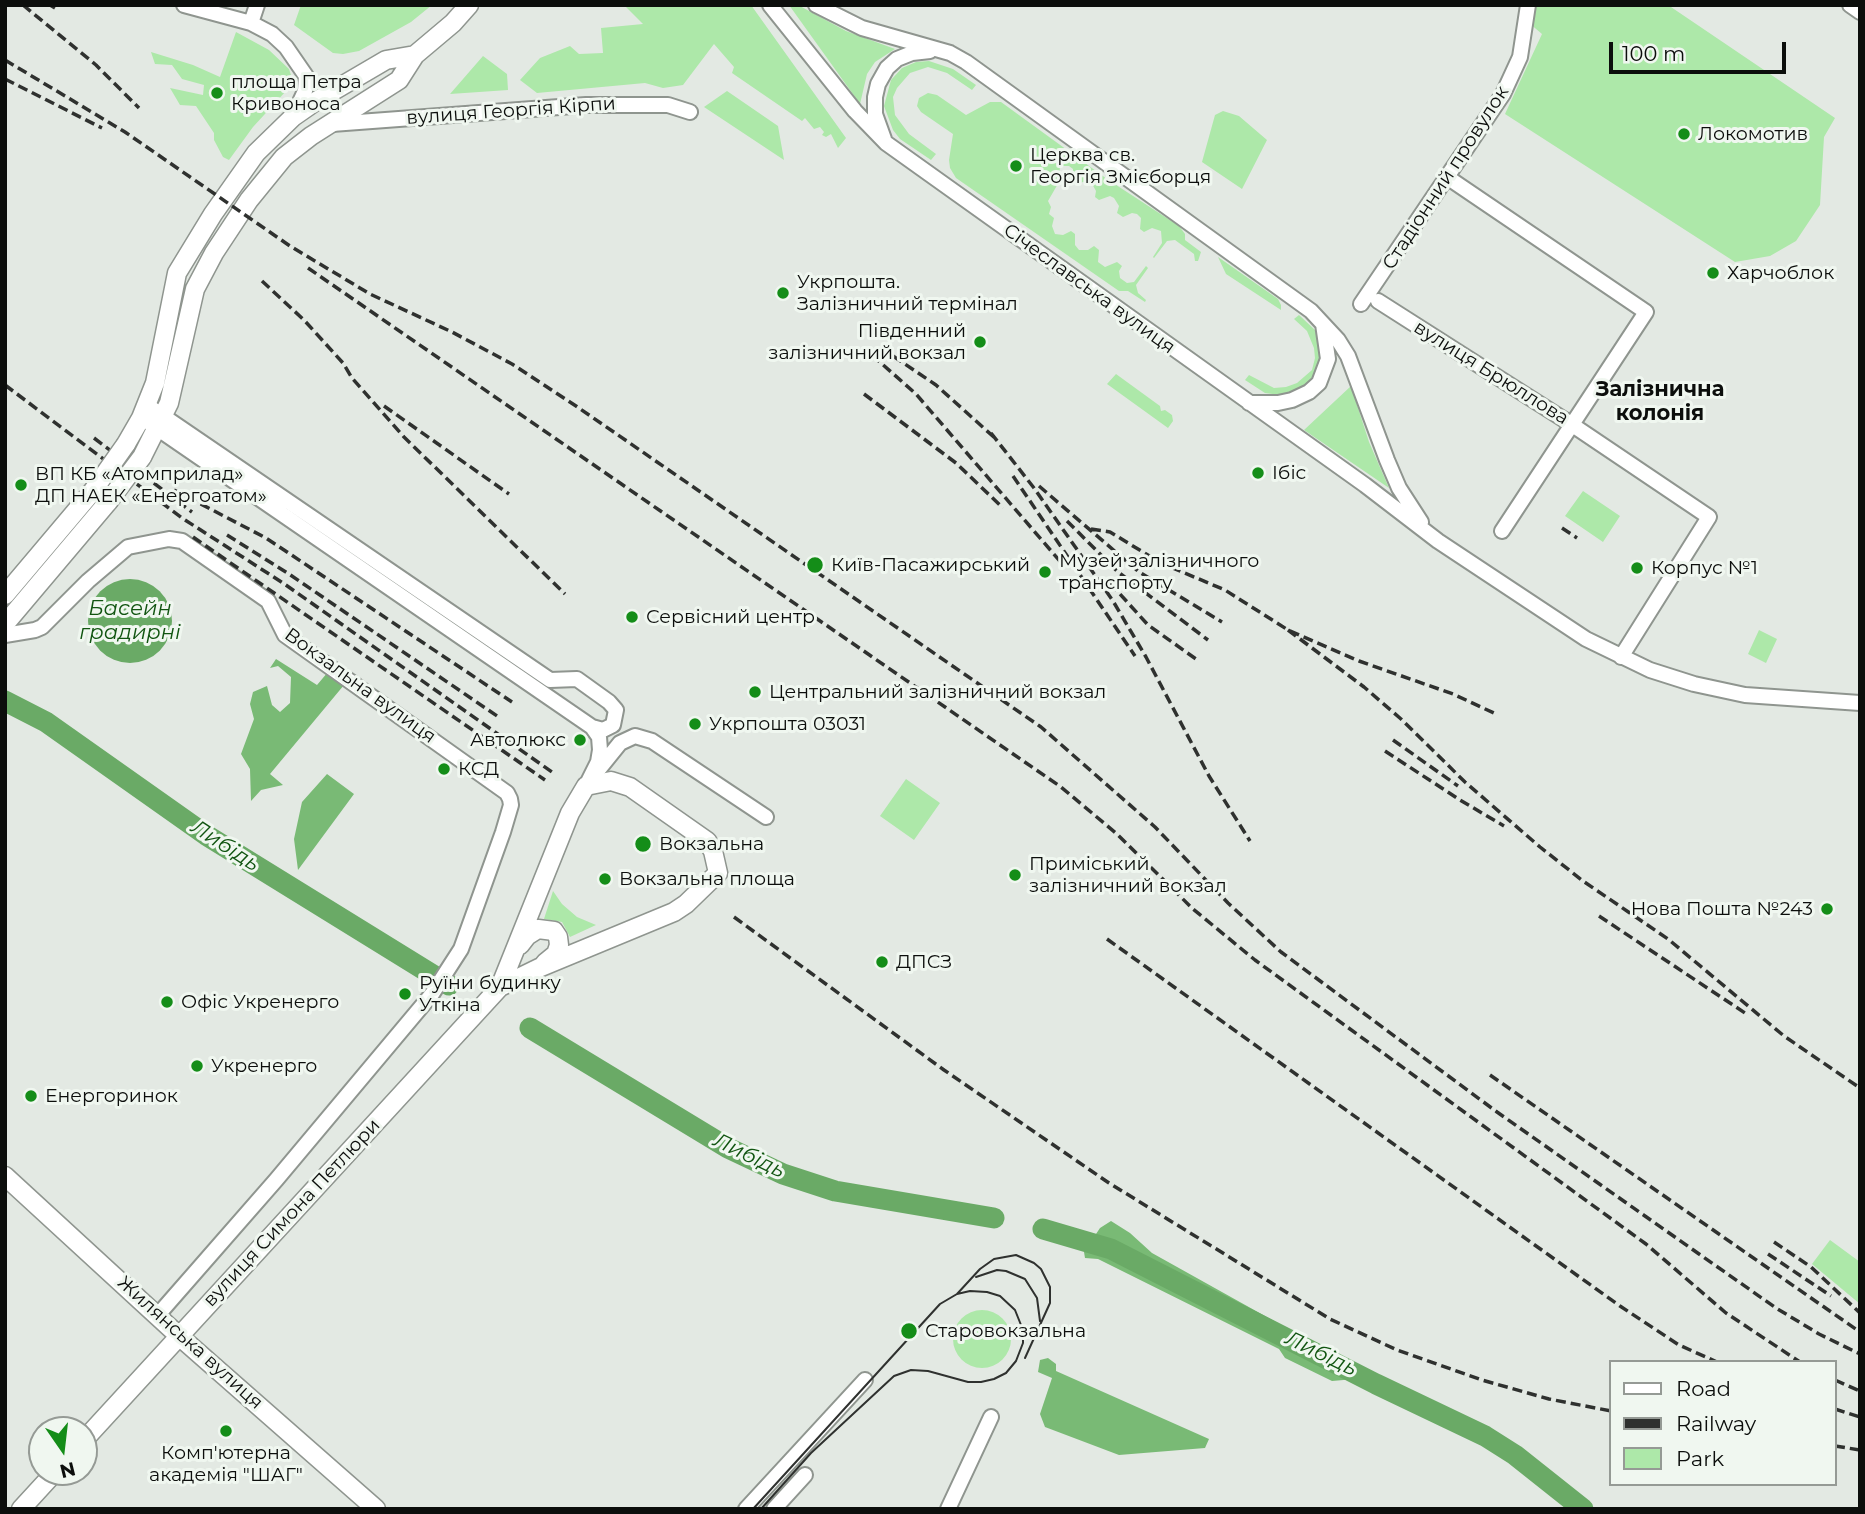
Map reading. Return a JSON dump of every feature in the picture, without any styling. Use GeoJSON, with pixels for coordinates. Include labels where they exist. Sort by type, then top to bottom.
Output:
{"type":"FeatureCollection","features":[{"type":"Feature","properties":{"kind":"main road"},"geometry":{"type":"LineString","coordinates":[[5,624],[108,502],[142,457],[161,422],[182,352],[195,289],[214,253],[249,200],[284,157],[399,80],[415,55],[453,23],[469,5]]}},
{"type":"Feature","properties":{"kind":"main road"},"geometry":{"type":"LineString","coordinates":[[5,595],[92,492],[126,444],[144,411],[162,358],[177,273],[186,255],[265,143],[293,117],[386,60],[415,55]]}},
{"type":"Feature","properties":{"kind":"main road"},"geometry":{"type":"LineString","coordinates":[[591,779],[630,787],[708,841],[718,873],[699,894],[674,912],[541,967],[500,987],[570,813],[591,779]]}},
{"type":"Feature","properties":{"kind":"main road"},"geometry":{"type":"LineString","coordinates":[[516,951],[527,936],[538,929],[554,931],[559,945],[556,954],[541,967]]}},
{"type":"Feature","properties":{"kind":"main road","name":"вулиця Симона Петлюри"},"geometry":{"type":"LineString","coordinates":[[98,1425],[500,987]]}},
{"type":"Feature","properties":{"kind":"main road","name":"Жилянська вулиця"},"geometry":{"type":"LineString","coordinates":[[5,1176],[179,1336],[376,1509]]}},
{"type":"Feature","properties":{"kind":"main road"},"geometry":{"type":"LineString","coordinates":[[21,1509],[42,1486]]}},
{"type":"Feature","properties":{"kind":"street"},"geometry":{"type":"LineString","coordinates":[[184,5],[251,23],[272,34],[286,47],[306,76],[304,91],[293,117]]}},
{"type":"Feature","properties":{"kind":"street"},"geometry":{"type":"LineString","coordinates":[[251,23],[257,5]]}},
{"type":"Feature","properties":{"kind":"street","name":"Січеславська вулиця"},"geometry":{"type":"LineString","coordinates":[[770,5],[855,111],[886,143],[1365,485],[1438,541]]}},
{"type":"Feature","properties":{"kind":"street"},"geometry":{"type":"LineString","coordinates":[[816,5],[862,28],[939,49],[966,62],[1297,300],[1322,322],[1348,356],[1399,488],[1410,507],[1438,541],[1586,639],[1650,670],[1694,684],[1745,695],[1860,703]]}},
{"type":"Feature","properties":{"kind":"street","name":"Стадіонний провулок"},"geometry":{"type":"LineString","coordinates":[[1362,304],[1503,94],[1520,57],[1528,5]]}},
{"type":"Feature","properties":{"kind":"street"},"geometry":{"type":"LineString","coordinates":[[1850,5],[1860,12]]}},
{"type":"Feature","properties":{"kind":"street"},"geometry":{"type":"LineString","coordinates":[[886,143],[875,114],[878,83],[887,68],[897,59],[912,53],[939,49]]}},
{"type":"Feature","properties":{"kind":"street","name":"вулиця Георгія Кірпи"},"geometry":{"type":"LineString","coordinates":[[331,124],[586,105],[668,106],[690,112]]}},
{"type":"Feature","properties":{"kind":"street"},"geometry":{"type":"LineString","coordinates":[[1447,177],[1646,312],[1502,531]]}},
{"type":"Feature","properties":{"kind":"street","name":"вулиця Брюллова"},"geometry":{"type":"LineString","coordinates":[[1378,301],[1572,424],[1709,517],[1621,657]]}},
{"type":"Feature","properties":{"kind":"street"},"geometry":{"type":"LineString","coordinates":[[1247,402],[1278,403],[1292,400],[1319,383],[1328,359],[1322,322]]}},
{"type":"Feature","properties":{"kind":"street"},"geometry":{"type":"LineString","coordinates":[[144,411],[161,422],[550,680],[561,681],[571,677],[577,679],[613,705],[617,715],[613,725],[603,730],[592,727],[161,422]]}},
{"type":"Feature","properties":{"kind":"street","name":"Вокзальна вулиця"},"geometry":{"type":"LineString","coordinates":[[5,635],[34,631],[42,627],[88,581],[128,547],[169,539],[182,541],[268,601],[285,635],[508,793],[512,805],[461,949],[432,994]]}},
{"type":"Feature","properties":{"kind":"street"},"geometry":{"type":"LineString","coordinates":[[559,704],[554,695],[561,681]]}},
{"type":"Feature","properties":{"kind":"street"},"geometry":{"type":"LineString","coordinates":[[591,779],[601,744],[592,727]]}},
{"type":"Feature","properties":{"kind":"street"},"geometry":{"type":"LineString","coordinates":[[591,779],[620,743],[635,736],[652,741],[766,817]]}},
{"type":"Feature","properties":{"kind":"street","name":"вулиця Симона Петлюри"},"geometry":{"type":"LineString","coordinates":[[158,1316],[432,994]]}},
{"type":"Feature","properties":{"kind":"street"},"geometry":{"type":"LineString","coordinates":[[746,1509],[865,1380]]}},
{"type":"Feature","properties":{"kind":"street"},"geometry":{"type":"LineString","coordinates":[[948,1509],[991,1417]]}},
{"type":"Feature","properties":{"kind":"street"},"geometry":{"type":"LineString","coordinates":[[774,1509],[805,1475]]}},
{"type":"Feature","properties":{"kind":"green space"},"geometry":{"type":"Polygon","coordinates":[[[301,5],[432,5],[411,22],[359,51],[343,54],[333,53],[294,25],[301,5]]]}},
{"type":"Feature","properties":{"kind":"green space"},"geometry":{"type":"Polygon","coordinates":[[[624,5],[751,5],[846,138],[838,148],[831,134],[826,137],[822,135],[824,132],[820,127],[814,129],[805,118],[802,121],[732,73],[734,67],[714,44],[683,85],[663,88],[645,83],[537,93],[520,80],[540,58],[570,46],[579,54],[603,53],[601,28],[643,24],[624,5]]]}},
{"type":"Feature","properties":{"kind":"green space"},"geometry":{"type":"Polygon","coordinates":[[[789,5],[798,5],[846,31],[895,49],[875,62],[867,74],[860,104],[789,5]]]}},
{"type":"Feature","properties":{"kind":"green space","name":"Локомотив"},"geometry":{"type":"Polygon","coordinates":[[[1536,5],[1668,5],[1835,118],[1824,137],[1820,205],[1796,241],[1770,256],[1735,262],[1505,114],[1542,34],[1529,23],[1529,15],[1536,5]]]}},
{"type":"Feature","properties":{"kind":"green space","name":"площа Петра Кривоноса"},"geometry":{"type":"Polygon","coordinates":[[[236,32],[269,50],[289,69],[292,78],[286,91],[253,127],[229,160],[223,157],[214,140],[214,133],[196,106],[180,105],[170,88],[203,95],[204,85],[182,79],[172,65],[155,64],[151,52],[220,77],[236,32]]]}},
{"type":"Feature","properties":{"kind":"green space"},"geometry":{"type":"Polygon","coordinates":[[[483,56],[507,74],[508,90],[450,94],[483,56]]]}},
{"type":"Feature","properties":{"kind":"green space"},"geometry":{"type":"Polygon","coordinates":[[[929,61],[953,69],[976,85],[972,90],[947,73],[928,67],[910,73],[897,88],[893,97],[895,115],[909,134],[936,154],[931,160],[900,139],[893,130],[884,106],[891,80],[902,68],[916,62],[929,61]]]}},
{"type":"Feature","properties":{"kind":"green space"},"geometry":{"type":"Polygon","coordinates":[[[727,91],[778,126],[784,160],[704,107],[727,91]]]}},
{"type":"Feature","properties":{"kind":"green space"},"geometry":{"type":"Polygon","coordinates":[[[928,93],[937,95],[966,115],[990,102],[1001,102],[1107,179],[1179,226],[1185,234],[1185,240],[1201,252],[1198,261],[1195,261],[1194,254],[1175,240],[1167,241],[1154,258],[1162,243],[1161,231],[1152,228],[1144,232],[1140,229],[1141,218],[1137,214],[1123,217],[1117,213],[1119,206],[1114,198],[1110,196],[1099,200],[1095,197],[1096,191],[1091,182],[1077,184],[1073,181],[1073,169],[1060,166],[1059,182],[1048,201],[1051,207],[1049,214],[1054,218],[1052,226],[1055,234],[1063,235],[1071,231],[1075,234],[1075,245],[1079,250],[1088,250],[1094,246],[1099,250],[1098,262],[1105,267],[1117,262],[1122,266],[1119,271],[1120,278],[1127,283],[1134,282],[1146,266],[1148,268],[1136,285],[1145,302],[1128,291],[1119,291],[956,178],[949,160],[953,134],[921,112],[917,106],[919,98],[928,93]]]}},
{"type":"Feature","properties":{"kind":"green space"},"geometry":{"type":"Polygon","coordinates":[[[1223,111],[1239,116],[1267,140],[1242,189],[1202,162],[1215,115],[1223,111]]]}},
{"type":"Feature","properties":{"kind":"green space"},"geometry":{"type":"Polygon","coordinates":[[[1218,257],[1278,299],[1281,310],[1226,274],[1218,257]]]}},
{"type":"Feature","properties":{"kind":"green space"},"geometry":{"type":"Polygon","coordinates":[[[1299,315],[1315,330],[1321,348],[1318,367],[1310,381],[1294,392],[1280,395],[1265,393],[1245,380],[1249,375],[1274,388],[1297,383],[1312,370],[1314,348],[1307,331],[1294,319],[1299,315]]]}},
{"type":"Feature","properties":{"kind":"green space"},"geometry":{"type":"Polygon","coordinates":[[[1116,374],[1160,406],[1161,411],[1165,410],[1172,415],[1173,421],[1168,428],[1107,384],[1116,374]]]}},
{"type":"Feature","properties":{"kind":"green space"},"geometry":{"type":"Polygon","coordinates":[[[1351,386],[1369,442],[1389,488],[1304,430],[1351,386]]]}},
{"type":"Feature","properties":{"kind":"green space"},"geometry":{"type":"Polygon","coordinates":[[[1583,491],[1620,516],[1603,542],[1565,516],[1583,491]]]}},
{"type":"Feature","properties":{"kind":"green space"},"geometry":{"type":"Polygon","coordinates":[[[1759,630],[1777,639],[1766,663],[1748,654],[1759,630]]]}},
{"type":"Feature","properties":{"kind":"green space"},"geometry":{"type":"Polygon","coordinates":[[[906,779],[940,803],[914,840],[880,816],[906,779]]]}},
{"type":"Feature","properties":{"kind":"green space"},"geometry":{"type":"Polygon","coordinates":[[[553,891],[562,904],[577,917],[596,925],[570,937],[562,922],[544,919],[553,891]]]}},
{"type":"Feature","properties":{"kind":"green space"},"geometry":{"type":"Polygon","coordinates":[[[1830,1240],[1860,1262],[1860,1304],[1812,1264],[1830,1240]]]}},
{"type":"Feature","properties":{"kind":"green space"},"geometry":{"type":"Polygon","coordinates":[[[982,1310],[998,1315],[1006,1323],[1011,1339],[1006,1355],[998,1363],[982,1368],[966,1363],[958,1355],[953,1339],[958,1323],[966,1315],[982,1310]]]}},
{"type":"Feature","properties":{"kind":"shaded area"},"geometry":{"type":"Polygon","coordinates":[[[276,659],[317,685],[328,672],[344,685],[270,774],[283,785],[261,790],[251,801],[250,769],[241,754],[254,719],[250,704],[253,692],[267,686],[272,705],[280,712],[290,703],[291,677],[278,666],[270,668],[276,659]]]}},
{"type":"Feature","properties":{"kind":"shaded area"},"geometry":{"type":"Polygon","coordinates":[[[327,774],[354,794],[298,870],[294,839],[302,802],[327,774]]]}},
{"type":"Feature","properties":{"kind":"shaded area"},"geometry":{"type":"Polygon","coordinates":[[[1111,1221],[1130,1233],[1152,1253],[1299,1335],[1310,1345],[1348,1363],[1359,1371],[1355,1379],[1332,1381],[1285,1358],[1279,1349],[1098,1259],[1085,1258],[1084,1252],[1100,1228],[1111,1221]]]}},
{"type":"Feature","properties":{"kind":"shaded area"},"geometry":{"type":"Polygon","coordinates":[[[1048,1358],[1056,1364],[1056,1371],[1209,1439],[1205,1448],[1119,1455],[1045,1427],[1040,1414],[1052,1378],[1038,1372],[1040,1360],[1048,1358]]]}},
{"type":"Feature","properties":{"kind":"water","name":"Басейн градирні"},"geometry":{"type":"Polygon","coordinates":[[[130,579],[146,582],[160,591],[169,605],[172,621],[169,637],[160,651],[146,660],[130,663],[114,660],[100,651],[91,637],[88,621],[91,605],[100,591],[114,582],[130,579]]]}},
{"type":"Feature","properties":{"kind":"waterway","name":"Либідь"},"geometry":{"type":"LineString","coordinates":[[5,701],[46,722],[206,835],[449,985]]}},
{"type":"Feature","properties":{"kind":"waterway","name":"Либідь"},"geometry":{"type":"LineString","coordinates":[[530,1028],[728,1148],[783,1174],[835,1191],[994,1218]]}},
{"type":"Feature","properties":{"kind":"waterway","name":"Либідь"},"geometry":{"type":"LineString","coordinates":[[1043,1229],[1111,1249],[1376,1384],[1485,1436],[1515,1455],[1583,1509]]}},
{"type":"Feature","properties":{"kind":"tram line"},"geometry":{"type":"LineString","coordinates":[[957,1294],[980,1269],[994,1259],[1016,1255],[1041,1269],[1050,1287],[1050,1303],[1025,1358]]}},
{"type":"Feature","properties":{"kind":"tram line"},"geometry":{"type":"LineString","coordinates":[[976,1277],[997,1270],[1025,1279],[1037,1298],[1040,1321]]}},
{"type":"Feature","properties":{"kind":"tram line"},"geometry":{"type":"LineString","coordinates":[[753,1509],[940,1304],[957,1294],[970,1291],[987,1292],[1000,1296],[1015,1310],[1023,1330],[1023,1343],[1016,1361],[1006,1373],[981,1382],[968,1382],[928,1371],[911,1370],[894,1376],[811,1453],[761,1509]]}},
{"type":"Feature","properties":{"kind":"railway"},"geometry":{"type":"LineString","coordinates":[[23,5],[96,65],[139,108]]}},
{"type":"Feature","properties":{"kind":"railway"},"geometry":{"type":"LineString","coordinates":[[50,5],[55,8]]}},
{"type":"Feature","properties":{"kind":"railway"},"geometry":{"type":"LineString","coordinates":[[5,60],[125,132],[290,246],[370,294],[452,332],[512,364],[1041,727],[1155,827],[1228,903],[1281,952],[1497,1112],[1776,1308],[1819,1334],[1860,1354]]}},
{"type":"Feature","properties":{"kind":"railway"},"geometry":{"type":"LineString","coordinates":[[5,79],[102,128]]}},
{"type":"Feature","properties":{"kind":"railway"},"geometry":{"type":"LineString","coordinates":[[308,268],[1061,787],[1117,834],[1193,909],[1255,960],[1646,1244],[1726,1313],[1797,1360]]}},
{"type":"Feature","properties":{"kind":"railway"},"geometry":{"type":"LineString","coordinates":[[262,281],[304,320],[404,437],[565,594]]}},
{"type":"Feature","properties":{"kind":"railway"},"geometry":{"type":"LineString","coordinates":[[872,355],[916,394],[1065,567]]}},
{"type":"Feature","properties":{"kind":"railway"},"geometry":{"type":"LineString","coordinates":[[893,356],[936,385],[996,439]]}},
{"type":"Feature","properties":{"kind":"railway"},"geometry":{"type":"LineString","coordinates":[[5,385],[182,518],[283,583],[552,772]]}},
{"type":"Feature","properties":{"kind":"railway"},"geometry":{"type":"LineString","coordinates":[[864,394],[956,463],[1003,508]]}},
{"type":"Feature","properties":{"kind":"railway"},"geometry":{"type":"LineString","coordinates":[[384,406],[509,494]]}},
{"type":"Feature","properties":{"kind":"railway"},"geometry":{"type":"LineString","coordinates":[[991,433],[1034,488],[1113,601],[1209,776],[1250,841]]}},
{"type":"Feature","properties":{"kind":"railway"},"geometry":{"type":"LineString","coordinates":[[94,438],[192,512]]}},
{"type":"Feature","properties":{"kind":"railway"},"geometry":{"type":"LineString","coordinates":[[1013,476],[1135,656]]}},
{"type":"Feature","properties":{"kind":"railway"},"geometry":{"type":"LineString","coordinates":[[1039,486],[1139,572],[1222,622]]}},
{"type":"Feature","properties":{"kind":"railway"},"geometry":{"type":"LineString","coordinates":[[174,490],[266,538],[512,702]]}},
{"type":"Feature","properties":{"kind":"railway"},"geometry":{"type":"LineString","coordinates":[[1067,521],[1118,572],[1208,640]]}},
{"type":"Feature","properties":{"kind":"railway"},"geometry":{"type":"LineString","coordinates":[[1562,528],[1577,538]]}},
{"type":"Feature","properties":{"kind":"railway"},"geometry":{"type":"LineString","coordinates":[[1091,529],[1110,532],[1161,563],[1225,590],[1288,630],[1359,661],[1453,694],[1496,714]]}},
{"type":"Feature","properties":{"kind":"railway"},"geometry":{"type":"LineString","coordinates":[[227,535],[289,574],[500,718]]}},
{"type":"Feature","properties":{"kind":"railway"},"geometry":{"type":"LineString","coordinates":[[193,537],[545,780]]}},
{"type":"Feature","properties":{"kind":"railway"},"geometry":{"type":"LineString","coordinates":[[1110,583],[1148,625],[1196,659]]}},
{"type":"Feature","properties":{"kind":"railway"},"geometry":{"type":"LineString","coordinates":[[1288,630],[1364,687],[1465,782],[1540,847],[1583,881],[1668,939],[1784,1036],[1860,1088]]}},
{"type":"Feature","properties":{"kind":"railway"},"geometry":{"type":"LineString","coordinates":[[1393,740],[1458,786]]}},
{"type":"Feature","properties":{"kind":"railway"},"geometry":{"type":"LineString","coordinates":[[1385,751],[1504,826]]}},
{"type":"Feature","properties":{"kind":"railway"},"geometry":{"type":"LineString","coordinates":[[1599,916],[1745,1013]]}},
{"type":"Feature","properties":{"kind":"railway"},"geometry":{"type":"LineString","coordinates":[[734,917],[944,1070],[1109,1183],[1330,1319],[1397,1350],[1482,1380],[1549,1399],[1610,1411]]}},
{"type":"Feature","properties":{"kind":"railway"},"geometry":{"type":"LineString","coordinates":[[1107,939],[1620,1306],[1679,1345],[1713,1360]]}},
{"type":"Feature","properties":{"kind":"railway"},"geometry":{"type":"LineString","coordinates":[[1490,1075],[1860,1332]]}},
{"type":"Feature","properties":{"kind":"railway"},"geometry":{"type":"LineString","coordinates":[[1774,1242],[1811,1267],[1860,1313]]}},
{"type":"Feature","properties":{"kind":"railway"},"geometry":{"type":"LineString","coordinates":[[1768,1254],[1831,1296]]}},
{"type":"Feature","properties":{"kind":"railway"},"geometry":{"type":"LineString","coordinates":[[1837,1381],[1860,1391]]}},
{"type":"Feature","properties":{"kind":"railway"},"geometry":{"type":"LineString","coordinates":[[1837,1410],[1860,1417]]}},
{"type":"Feature","properties":{"kind":"railway"},"geometry":{"type":"LineString","coordinates":[[1837,1446],[1860,1450]]}},
{"type":"Feature","properties":{"kind":"place","name":"площа Петра Кривоноса"},"geometry":{"type":"Point","coordinates":[217,93]}},
{"type":"Feature","properties":{"kind":"place","name":"Локомотив"},"geometry":{"type":"Point","coordinates":[1684,134]}},
{"type":"Feature","properties":{"kind":"place","name":"Церква св. Георгія Змієборця"},"geometry":{"type":"Point","coordinates":[1016,166]}},
{"type":"Feature","properties":{"kind":"place","name":"Харчоблок"},"geometry":{"type":"Point","coordinates":[1713,273]}},
{"type":"Feature","properties":{"kind":"place","name":"Укрпошта. Залізничний термінал"},"geometry":{"type":"Point","coordinates":[783,293]}},
{"type":"Feature","properties":{"kind":"place","name":"Південний залізничний вокзал"},"geometry":{"type":"Point","coordinates":[980,342]}},
{"type":"Feature","properties":{"kind":"place","name":"Ібіс"},"geometry":{"type":"Point","coordinates":[1258,473]}},
{"type":"Feature","properties":{"kind":"place","name":"ВП КБ «Атомприлад» ДП НАЕК «Енергоатом»"},"geometry":{"type":"Point","coordinates":[21,485]}},
{"type":"Feature","properties":{"kind":"place","name":"Київ-Пасажирський"},"geometry":{"type":"Point","coordinates":[815,565]}},
{"type":"Feature","properties":{"kind":"place","name":"Корпус №1"},"geometry":{"type":"Point","coordinates":[1637,568]}},
{"type":"Feature","properties":{"kind":"place","name":"Музей залізничного транспорту"},"geometry":{"type":"Point","coordinates":[1045,572]}},
{"type":"Feature","properties":{"kind":"place","name":"Сервісний центр"},"geometry":{"type":"Point","coordinates":[632,617]}},
{"type":"Feature","properties":{"kind":"place","name":"Центральний залізничний вокзал"},"geometry":{"type":"Point","coordinates":[755,692]}},
{"type":"Feature","properties":{"kind":"place","name":"Укрпошта 03031"},"geometry":{"type":"Point","coordinates":[695,724]}},
{"type":"Feature","properties":{"kind":"place","name":"Автолюкс"},"geometry":{"type":"Point","coordinates":[580,740]}},
{"type":"Feature","properties":{"kind":"place","name":"КСД"},"geometry":{"type":"Point","coordinates":[444,769]}},
{"type":"Feature","properties":{"kind":"place","name":"Вокзальна"},"geometry":{"type":"Point","coordinates":[643,844]}},
{"type":"Feature","properties":{"kind":"place","name":"Приміський залізничний вокзал"},"geometry":{"type":"Point","coordinates":[1015,875]}},
{"type":"Feature","properties":{"kind":"place","name":"Вокзальна площа"},"geometry":{"type":"Point","coordinates":[605,879]}},
{"type":"Feature","properties":{"kind":"place","name":"Нова Пошта №243"},"geometry":{"type":"Point","coordinates":[1827,909]}},
{"type":"Feature","properties":{"kind":"place","name":"ДПСЗ"},"geometry":{"type":"Point","coordinates":[882,962]}},
{"type":"Feature","properties":{"kind":"place","name":"Руїни будинку Уткіна"},"geometry":{"type":"Point","coordinates":[405,994]}},
{"type":"Feature","properties":{"kind":"place","name":"Офіс Укренерго"},"geometry":{"type":"Point","coordinates":[167,1002]}},
{"type":"Feature","properties":{"kind":"place","name":"Укренерго"},"geometry":{"type":"Point","coordinates":[197,1066]}},
{"type":"Feature","properties":{"kind":"place","name":"Енергоринок"},"geometry":{"type":"Point","coordinates":[31,1096]}},
{"type":"Feature","properties":{"kind":"place","name":"Старовокзальна"},"geometry":{"type":"Point","coordinates":[909,1331]}},
{"type":"Feature","properties":{"kind":"place","name":"Комп'ютерна академія \"ШАГ\""},"geometry":{"type":"Point","coordinates":[226,1431]}},
{"type":"Feature","properties":{"kind":"district","name":"Залізнична колонія"},"geometry":{"type":"Point","coordinates":[1660,402]}}]}
